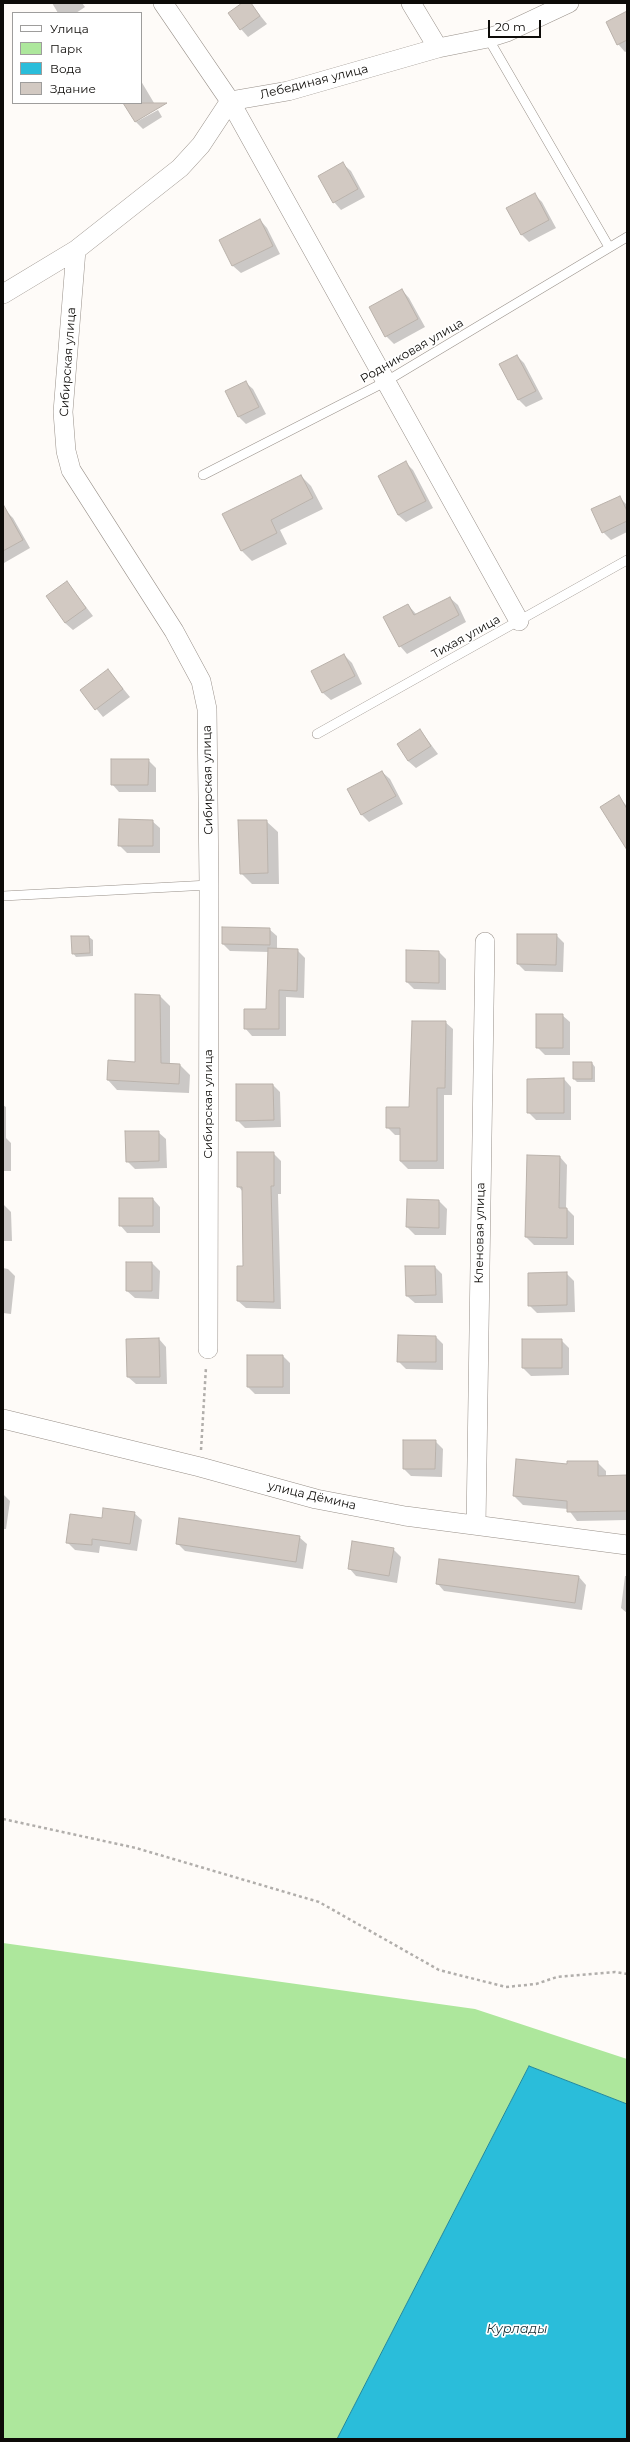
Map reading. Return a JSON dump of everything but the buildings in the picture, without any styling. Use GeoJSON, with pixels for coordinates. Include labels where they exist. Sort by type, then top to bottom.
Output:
{"type":"FeatureCollection","features":[{"type":"Feature","properties":{"kind":"street"},"geometry":{"type":"LineString","coordinates":[[163,3],[230,101],[518,621]]}},
{"type":"Feature","properties":{"kind":"street"},"geometry":{"type":"LineString","coordinates":[[412,3],[438,48]]}},
{"type":"Feature","properties":{"kind":"street","name":"Лебединая улица"},"geometry":{"type":"LineString","coordinates":[[230,101],[288,91],[438,48],[488,38],[507,32],[569,3]]}},
{"type":"Feature","properties":{"kind":"street"},"geometry":{"type":"LineString","coordinates":[[3,294],[76,250],[180,168],[201,145],[230,101]]}},
{"type":"Feature","properties":{"kind":"street","name":"Сибирская улица"},"geometry":{"type":"LineString","coordinates":[[76,250],[63,412],[66,451],[71,470],[174,631],[201,681],[207,716],[209,885],[208,1348]]}},
{"type":"Feature","properties":{"kind":"street","name":"Кленовая улица"},"geometry":{"type":"LineString","coordinates":[[476,1525],[485,942]]}},
{"type":"Feature","properties":{"kind":"street","name":"улица Дёмина"},"geometry":{"type":"LineString","coordinates":[[3,1419],[200,1467],[316,1499],[405,1516],[627,1545]]}},
{"type":"Feature","properties":{"kind":"lane"},"geometry":{"type":"LineString","coordinates":[[488,38],[609,247]]}},
{"type":"Feature","properties":{"kind":"lane","name":"Родниковая улица"},"geometry":{"type":"LineString","coordinates":[[203,475],[386,382],[627,237]]}},
{"type":"Feature","properties":{"kind":"lane","name":"Тихая улица"},"geometry":{"type":"LineString","coordinates":[[317,734],[627,560]]}},
{"type":"Feature","properties":{"kind":"lane"},"geometry":{"type":"LineString","coordinates":[[3,896],[209,885]]}},
{"type":"Feature","properties":{"kind":"path"},"geometry":{"type":"LineString","coordinates":[[200,1467],[208,1348]]}},
{"type":"Feature","properties":{"kind":"path"},"geometry":{"type":"LineString","coordinates":[[3,1819],[136,1848],[319,1902],[439,1970],[506,1987],[536,1984],[557,1977],[615,1972],[627,1974]]}},
{"type":"Feature","properties":{"kind":"green space"},"geometry":{"type":"Polygon","coordinates":[[[3,1943],[475,2009],[627,2059],[627,2104],[529,2066],[337,2439],[3,2439],[3,1943]]]}},
{"type":"Feature","properties":{"kind":"water","name":"Курлады"},"geometry":{"type":"Polygon","coordinates":[[[529,2066],[627,2104],[627,2439],[337,2439],[529,2066]]]}}]}
